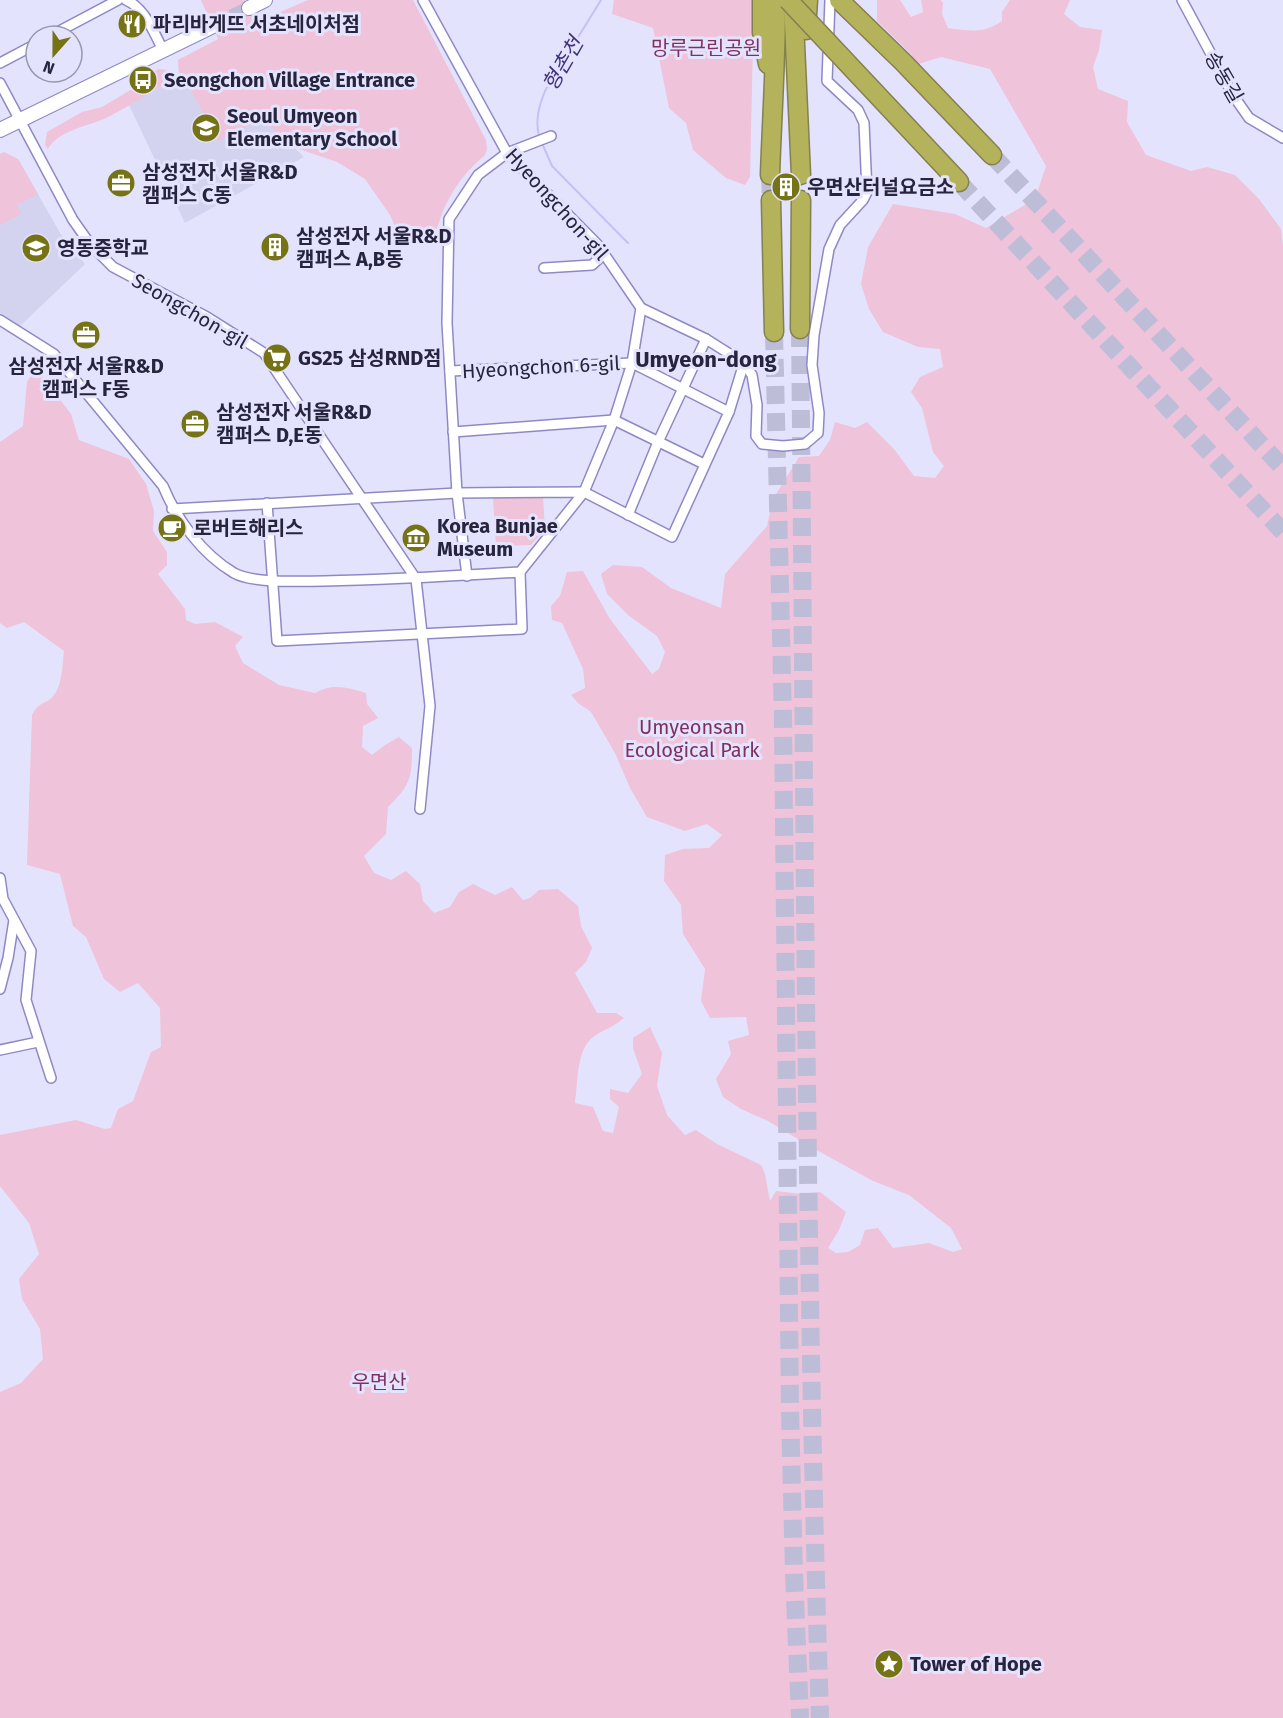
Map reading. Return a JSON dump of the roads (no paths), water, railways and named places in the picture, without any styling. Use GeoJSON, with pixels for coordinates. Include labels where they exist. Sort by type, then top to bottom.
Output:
{"type":"FeatureCollection","features":[{"type":"Feature","properties":{"kind":"highway"},"geometry":{"type":"LineString","coordinates":[[762,0],[762,32],[772,86]]}},
{"type":"Feature","properties":{"kind":"highway"},"geometry":{"type":"LineString","coordinates":[[770,175],[772,86],[776,67],[776,0]]}},
{"type":"Feature","properties":{"kind":"highway"},"geometry":{"type":"LineString","coordinates":[[788,0],[959,182]]}},
{"type":"Feature","properties":{"kind":"highway"},"geometry":{"type":"LineString","coordinates":[[793,0],[801,175]]}},
{"type":"Feature","properties":{"kind":"highway"},"geometry":{"type":"LineString","coordinates":[[796,88],[806,38],[808,0]]}},
{"type":"Feature","properties":{"kind":"highway"},"geometry":{"type":"LineString","coordinates":[[839,0],[993,155]]}},
{"type":"Feature","properties":{"kind":"highway"},"geometry":{"type":"LineString","coordinates":[[771,200],[774,332]]}},
{"type":"Feature","properties":{"kind":"highway"},"geometry":{"type":"LineString","coordinates":[[800,329],[801,200]]}},
{"type":"Feature","properties":{"kind":"street"},"geometry":{"type":"LineString","coordinates":[[73,24],[118,0]]}},
{"type":"Feature","properties":{"kind":"street"},"geometry":{"type":"LineString","coordinates":[[126,0],[135,4],[142,12],[163,50]]}},
{"type":"Feature","properties":{"kind":"street"},"geometry":{"type":"LineString","coordinates":[[249,8],[265,0]]}},
{"type":"Feature","properties":{"kind":"street","name":"Hyeongchon-gil"},"geometry":{"type":"LineString","coordinates":[[423,0],[507,153],[598,245],[641,308]]}},
{"type":"Feature","properties":{"kind":"street"},"geometry":{"type":"LineString","coordinates":[[267,503],[277,641],[522,628],[520,572],[584,492],[614,420],[632,363],[641,308],[706,339],[744,363],[752,375],[757,405],[756,436],[762,444],[783,446],[805,444],[818,433],[819,413],[812,366],[814,335],[829,249],[840,225],[863,200],[867,192],[864,123],[858,110],[827,81],[830,0]]}},
{"type":"Feature","properties":{"kind":"street","name":"송동길"},"geometry":{"type":"LineString","coordinates":[[1182,0],[1233,95],[1249,118],[1283,138]]}},
{"type":"Feature","properties":{"kind":"street"},"geometry":{"type":"LineString","coordinates":[[0,130],[213,26]]}},
{"type":"Feature","properties":{"kind":"street"},"geometry":{"type":"LineString","coordinates":[[0,63],[24,50]]}},
{"type":"Feature","properties":{"kind":"street","name":"Seongchon-gil"},"geometry":{"type":"LineString","coordinates":[[0,83],[74,220],[90,244],[113,267],[207,317],[264,353],[416,579],[430,705],[420,809]]}},
{"type":"Feature","properties":{"kind":"street"},"geometry":{"type":"LineString","coordinates":[[467,576],[457,493],[447,323],[449,219],[478,175],[507,153],[551,136]]}},
{"type":"Feature","properties":{"kind":"street"},"geometry":{"type":"LineString","coordinates":[[544,268],[592,265],[604,254]]}},
{"type":"Feature","properties":{"kind":"street"},"geometry":{"type":"LineString","coordinates":[[0,320],[54,354],[163,486],[172,509],[209,555],[236,574],[272,581],[416,579],[520,572]]}},
{"type":"Feature","properties":{"kind":"street"},"geometry":{"type":"LineString","coordinates":[[628,515],[658,442],[706,339]]}},
{"type":"Feature","properties":{"kind":"street"},"geometry":{"type":"LineString","coordinates":[[632,363],[729,412]]}},
{"type":"Feature","properties":{"kind":"street","name":"Hyeongchon 6-gil"},"geometry":{"type":"LineString","coordinates":[[450,371],[632,363]]}},
{"type":"Feature","properties":{"kind":"street"},"geometry":{"type":"LineString","coordinates":[[172,509],[457,493],[584,492],[672,537],[729,412],[744,363]]}},
{"type":"Feature","properties":{"kind":"street"},"geometry":{"type":"LineString","coordinates":[[453,432],[614,420],[704,464]]}},
{"type":"Feature","properties":{"kind":"street"},"geometry":{"type":"LineString","coordinates":[[0,878],[3,899],[31,951],[26,1000],[51,1078]]}},
{"type":"Feature","properties":{"kind":"street"},"geometry":{"type":"LineString","coordinates":[[0,989],[14,920]]}},
{"type":"Feature","properties":{"kind":"street"},"geometry":{"type":"LineString","coordinates":[[0,1050],[38,1042]]}},
{"type":"Feature","properties":{"kind":"waterway","name":"형촌천"},"geometry":{"type":"LineString","coordinates":[[539,136],[538,113],[545,91],[601,0]]}},
{"type":"Feature","properties":{"kind":"waterway","name":"형촌천"},"geometry":{"type":"LineString","coordinates":[[541,141],[552,166],[628,243]]}},
{"type":"Feature","properties":{"kind":"tunnel"},"geometry":{"type":"LineString","coordinates":[[213,26],[249,8]]}},
{"type":"Feature","properties":{"kind":"tunnel"},"geometry":{"type":"LineString","coordinates":[[992,155],[1283,468]]}},
{"type":"Feature","properties":{"kind":"tunnel"},"geometry":{"type":"LineString","coordinates":[[770,175],[771,200]]}},
{"type":"Feature","properties":{"kind":"tunnel"},"geometry":{"type":"LineString","coordinates":[[959,182],[1283,532]]}},
{"type":"Feature","properties":{"kind":"tunnel"},"geometry":{"type":"LineString","coordinates":[[800,329],[808,1197],[820,1718]]}},
{"type":"Feature","properties":{"kind":"tunnel"},"geometry":{"type":"LineString","coordinates":[[774,332],[783,720],[790,1410],[800,1718]]}},
{"type":"Feature","properties":{"kind":"place","name":"파리바게뜨 서초네이처점"},"geometry":{"type":"Point","coordinates":[132,24]}},
{"type":"Feature","properties":{"kind":"place","name":"Seongchon Village Entrance"},"geometry":{"type":"Point","coordinates":[143,80]}},
{"type":"Feature","properties":{"kind":"place","name":"Seoul Umyeon Elementary School"},"geometry":{"type":"Point","coordinates":[206,128]}},
{"type":"Feature","properties":{"kind":"place","name":"삼성전자 서울R&D 캠퍼스 C동"},"geometry":{"type":"Point","coordinates":[121,183]}},
{"type":"Feature","properties":{"kind":"place","name":"우면산터널요금소"},"geometry":{"type":"Point","coordinates":[786,187]}},
{"type":"Feature","properties":{"kind":"place","name":"삼성전자 서울R&D 캠퍼스 A,B동"},"geometry":{"type":"Point","coordinates":[275,247]}},
{"type":"Feature","properties":{"kind":"place","name":"영동중학교"},"geometry":{"type":"Point","coordinates":[36,248]}},
{"type":"Feature","properties":{"kind":"place","name":"삼성전자 서울R&D 캠퍼스 F동"},"geometry":{"type":"Point","coordinates":[86,335]}},
{"type":"Feature","properties":{"kind":"place","name":"GS25 삼성RND점"},"geometry":{"type":"Point","coordinates":[277,358]}},
{"type":"Feature","properties":{"kind":"place","name":"삼성전자 서울R&D 캠퍼스 D,E동"},"geometry":{"type":"Point","coordinates":[195,424]}},
{"type":"Feature","properties":{"kind":"place","name":"로버트해리스"},"geometry":{"type":"Point","coordinates":[172,528]}},
{"type":"Feature","properties":{"kind":"place","name":"Korea Bunjae Museum"},"geometry":{"type":"Point","coordinates":[416,538]}},
{"type":"Feature","properties":{"kind":"place","name":"Tower of Hope"},"geometry":{"type":"Point","coordinates":[889,1664]}},
{"type":"Feature","properties":{"kind":"district","name":"Umyeon-dong"},"geometry":{"type":"Point","coordinates":[706,359]}},
{"type":"Feature","properties":{"kind":"park label","name":"망루근린공원"},"geometry":{"type":"Point","coordinates":[706,48]}},
{"type":"Feature","properties":{"kind":"park label","name":"Umyeonsan Ecological Park"},"geometry":{"type":"Point","coordinates":[692,738]}},
{"type":"Feature","properties":{"kind":"park label","name":"우면산"},"geometry":{"type":"Point","coordinates":[379,1382]}}]}
